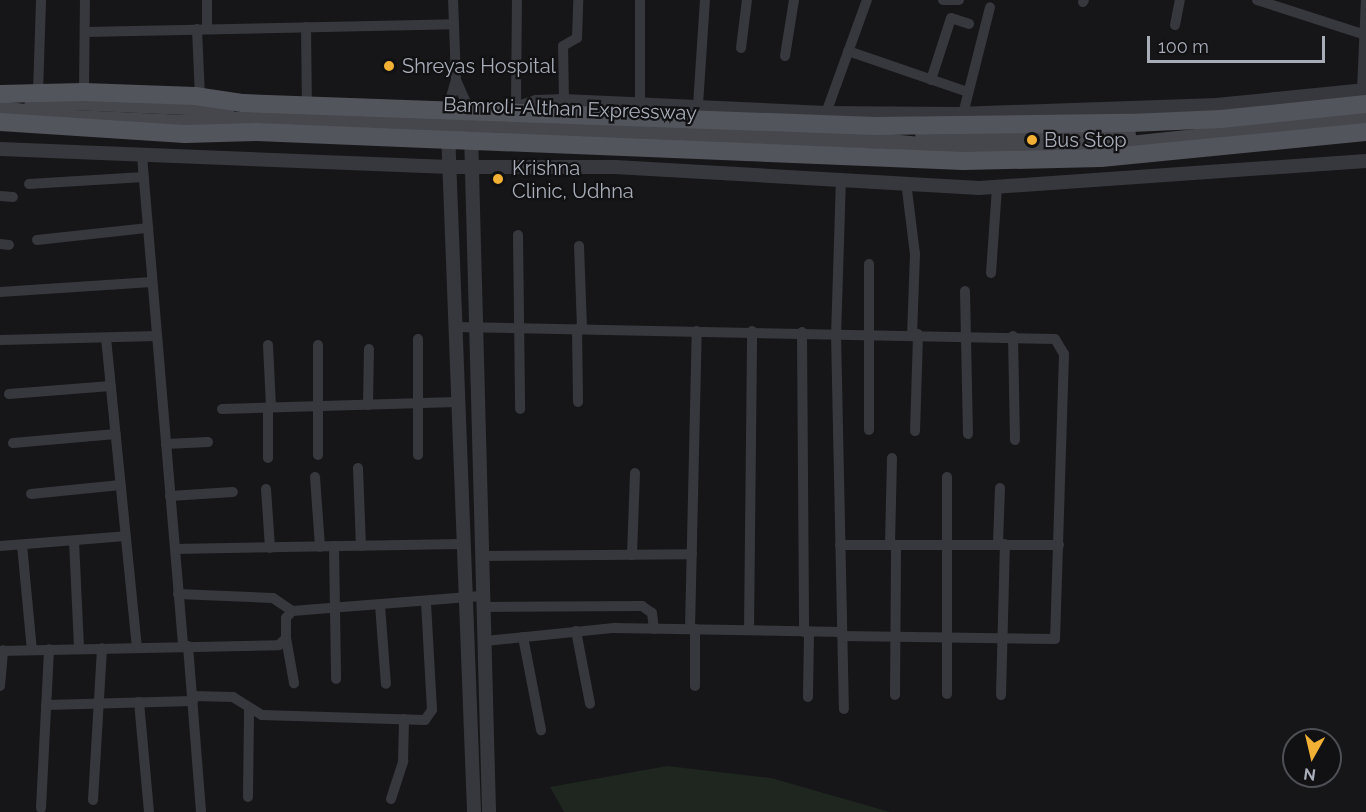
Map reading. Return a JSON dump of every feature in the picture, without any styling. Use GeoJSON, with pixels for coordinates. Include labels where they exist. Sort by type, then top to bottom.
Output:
{"type":"FeatureCollection","features":[{"type":"Feature","properties":{"kind":"main road"},"geometry":{"type":"LineString","coordinates":[[2,108],[38,92],[84,92],[200,97],[307,106],[470,126],[508,111],[885,127],[1131,123],[1221,119],[1365,95]]}},
{"type":"Feature","properties":{"kind":"main road","name":"Bamroli-Althan Expressway"},"geometry":{"type":"LineString","coordinates":[[2,108],[69,102],[187,107],[258,118],[448,125]]}},
{"type":"Feature","properties":{"kind":"main road"},"geometry":{"type":"LineString","coordinates":[[2,108],[185,134],[448,125],[963,161],[1101,158],[1366,132]]}},
{"type":"Feature","properties":{"kind":"main road","name":"Bamroli-Althan Expressway"},"geometry":{"type":"LineString","coordinates":[[470,126],[885,127],[958,134],[1173,138],[1366,119]]}},
{"type":"Feature","properties":{"kind":"street"},"geometry":{"type":"LineString","coordinates":[[38,92],[42,0]]}},
{"type":"Feature","properties":{"kind":"street"},"geometry":{"type":"LineString","coordinates":[[84,92],[85,0]]}},
{"type":"Feature","properties":{"kind":"street"},"geometry":{"type":"LineString","coordinates":[[200,97],[202,29],[207,0]]}},
{"type":"Feature","properties":{"kind":"street"},"geometry":{"type":"LineString","coordinates":[[453,0],[456,80],[448,125],[473,805]]}},
{"type":"Feature","properties":{"kind":"street"},"geometry":{"type":"LineString","coordinates":[[517,0],[508,111],[536,102],[564,101],[698,105],[825,113],[885,127],[963,114],[1216,105],[1365,95],[1362,34],[1366,0]]}},
{"type":"Feature","properties":{"kind":"street"},"geometry":{"type":"LineString","coordinates":[[564,101],[563,46],[577,38],[578,0]]}},
{"type":"Feature","properties":{"kind":"street"},"geometry":{"type":"LineString","coordinates":[[640,0],[640,103]]}},
{"type":"Feature","properties":{"kind":"street"},"geometry":{"type":"LineString","coordinates":[[698,105],[705,0]]}},
{"type":"Feature","properties":{"kind":"street"},"geometry":{"type":"LineString","coordinates":[[741,48],[747,0]]}},
{"type":"Feature","properties":{"kind":"street"},"geometry":{"type":"LineString","coordinates":[[784,56],[794,0]]}},
{"type":"Feature","properties":{"kind":"street"},"geometry":{"type":"LineString","coordinates":[[825,113],[867,0]]}},
{"type":"Feature","properties":{"kind":"street"},"geometry":{"type":"LineString","coordinates":[[943,0],[959,0]]}},
{"type":"Feature","properties":{"kind":"street"},"geometry":{"type":"LineString","coordinates":[[1175,25],[1180,0]]}},
{"type":"Feature","properties":{"kind":"street"},"geometry":{"type":"LineString","coordinates":[[1257,0],[1362,34]]}},
{"type":"Feature","properties":{"kind":"street"},"geometry":{"type":"LineString","coordinates":[[963,114],[990,7]]}},
{"type":"Feature","properties":{"kind":"street"},"geometry":{"type":"LineString","coordinates":[[932,80],[951,18],[969,24]]}},
{"type":"Feature","properties":{"kind":"street"},"geometry":{"type":"LineString","coordinates":[[85,32],[454,24]]}},
{"type":"Feature","properties":{"kind":"street"},"geometry":{"type":"LineString","coordinates":[[306,27],[307,106]]}},
{"type":"Feature","properties":{"kind":"street"},"geometry":{"type":"LineString","coordinates":[[848,51],[968,92]]}},
{"type":"Feature","properties":{"kind":"street"},"geometry":{"type":"LineString","coordinates":[[456,80],[470,126],[472,168],[488,805]]}},
{"type":"Feature","properties":{"kind":"street"},"geometry":{"type":"LineString","coordinates":[[0,149],[472,168],[615,167],[997,188],[1366,161]]}},
{"type":"Feature","properties":{"kind":"street"},"geometry":{"type":"LineString","coordinates":[[142,156],[178,594],[193,698],[201,812]]}},
{"type":"Feature","properties":{"kind":"street"},"geometry":{"type":"LineString","coordinates":[[29,184],[144,177]]}},
{"type":"Feature","properties":{"kind":"street"},"geometry":{"type":"LineString","coordinates":[[841,178],[836,333],[844,709]]}},
{"type":"Feature","properties":{"kind":"street"},"geometry":{"type":"LineString","coordinates":[[906,182],[915,254],[915,431]]}},
{"type":"Feature","properties":{"kind":"street"},"geometry":{"type":"LineString","coordinates":[[990,273],[997,188]]}},
{"type":"Feature","properties":{"kind":"street"},"geometry":{"type":"LineString","coordinates":[[0,196],[13,197]]}},
{"type":"Feature","properties":{"kind":"street"},"geometry":{"type":"LineString","coordinates":[[37,240],[148,228]]}},
{"type":"Feature","properties":{"kind":"street"},"geometry":{"type":"LineString","coordinates":[[518,235],[517,328],[520,409]]}},
{"type":"Feature","properties":{"kind":"street"},"geometry":{"type":"LineString","coordinates":[[578,402],[579,246]]}},
{"type":"Feature","properties":{"kind":"street"},"geometry":{"type":"LineString","coordinates":[[869,264],[869,430]]}},
{"type":"Feature","properties":{"kind":"street"},"geometry":{"type":"LineString","coordinates":[[0,292],[152,282]]}},
{"type":"Feature","properties":{"kind":"street"},"geometry":{"type":"LineString","coordinates":[[965,291],[968,435]]}},
{"type":"Feature","properties":{"kind":"street"},"geometry":{"type":"LineString","coordinates":[[455,327],[1046,336],[1062,345],[1055,639],[950,639],[749,630],[654,629],[576,631],[485,641]]}},
{"type":"Feature","properties":{"kind":"street"},"geometry":{"type":"LineString","coordinates":[[695,686],[692,554],[697,331]]}},
{"type":"Feature","properties":{"kind":"street"},"geometry":{"type":"LineString","coordinates":[[749,630],[752,331]]}},
{"type":"Feature","properties":{"kind":"street"},"geometry":{"type":"LineString","coordinates":[[802,332],[808,697]]}},
{"type":"Feature","properties":{"kind":"street"},"geometry":{"type":"LineString","coordinates":[[0,340],[157,336]]}},
{"type":"Feature","properties":{"kind":"street"},"geometry":{"type":"LineString","coordinates":[[1013,336],[1015,440]]}},
{"type":"Feature","properties":{"kind":"street"},"geometry":{"type":"LineString","coordinates":[[106,338],[137,647]]}},
{"type":"Feature","properties":{"kind":"street"},"geometry":{"type":"LineString","coordinates":[[418,339],[418,455]]}},
{"type":"Feature","properties":{"kind":"street"},"geometry":{"type":"LineString","coordinates":[[268,345],[268,458]]}},
{"type":"Feature","properties":{"kind":"street"},"geometry":{"type":"LineString","coordinates":[[318,345],[318,455]]}},
{"type":"Feature","properties":{"kind":"street"},"geometry":{"type":"LineString","coordinates":[[368,405],[369,349]]}},
{"type":"Feature","properties":{"kind":"street"},"geometry":{"type":"LineString","coordinates":[[9,394],[111,386]]}},
{"type":"Feature","properties":{"kind":"street"},"geometry":{"type":"LineString","coordinates":[[222,409],[457,402]]}},
{"type":"Feature","properties":{"kind":"street"},"geometry":{"type":"LineString","coordinates":[[13,443],[116,434]]}},
{"type":"Feature","properties":{"kind":"street"},"geometry":{"type":"LineString","coordinates":[[166,444],[208,442]]}},
{"type":"Feature","properties":{"kind":"street"},"geometry":{"type":"LineString","coordinates":[[892,458],[896,695]]}},
{"type":"Feature","properties":{"kind":"street"},"geometry":{"type":"LineString","coordinates":[[358,468],[361,546]]}},
{"type":"Feature","properties":{"kind":"street"},"geometry":{"type":"LineString","coordinates":[[632,555],[635,472]]}},
{"type":"Feature","properties":{"kind":"street"},"geometry":{"type":"LineString","coordinates":[[315,477],[320,547]]}},
{"type":"Feature","properties":{"kind":"street"},"geometry":{"type":"LineString","coordinates":[[947,477],[950,639],[947,694]]}},
{"type":"Feature","properties":{"kind":"street"},"geometry":{"type":"LineString","coordinates":[[31,494],[121,485]]}},
{"type":"Feature","properties":{"kind":"street"},"geometry":{"type":"LineString","coordinates":[[1000,488],[1003,638],[1001,695]]}},
{"type":"Feature","properties":{"kind":"street"},"geometry":{"type":"LineString","coordinates":[[266,489],[270,548]]}},
{"type":"Feature","properties":{"kind":"street"},"geometry":{"type":"LineString","coordinates":[[170,496],[233,492]]}},
{"type":"Feature","properties":{"kind":"street"},"geometry":{"type":"LineString","coordinates":[[0,546],[126,536]]}},
{"type":"Feature","properties":{"kind":"street"},"geometry":{"type":"LineString","coordinates":[[74,541],[79,649]]}},
{"type":"Feature","properties":{"kind":"street"},"geometry":{"type":"LineString","coordinates":[[175,549],[462,544]]}},
{"type":"Feature","properties":{"kind":"street"},"geometry":{"type":"LineString","coordinates":[[22,545],[32,650]]}},
{"type":"Feature","properties":{"kind":"street"},"geometry":{"type":"LineString","coordinates":[[840,545],[1059,545]]}},
{"type":"Feature","properties":{"kind":"street"},"geometry":{"type":"LineString","coordinates":[[334,546],[336,679]]}},
{"type":"Feature","properties":{"kind":"street"},"geometry":{"type":"LineString","coordinates":[[483,556],[692,554]]}},
{"type":"Feature","properties":{"kind":"street"},"geometry":{"type":"LineString","coordinates":[[178,594],[273,598],[292,611],[334,610],[464,598],[484,602],[642,606],[652,613],[654,629]]}},
{"type":"Feature","properties":{"kind":"street"},"geometry":{"type":"LineString","coordinates":[[46,705],[233,697],[249,711],[262,716],[425,720],[431,715],[426,601]]}},
{"type":"Feature","properties":{"kind":"street"},"geometry":{"type":"LineString","coordinates":[[380,605],[386,684]]}},
{"type":"Feature","properties":{"kind":"street"},"geometry":{"type":"LineString","coordinates":[[292,611],[286,618],[286,638],[294,683]]}},
{"type":"Feature","properties":{"kind":"street"},"geometry":{"type":"LineString","coordinates":[[576,631],[591,704]]}},
{"type":"Feature","properties":{"kind":"street"},"geometry":{"type":"LineString","coordinates":[[524,637],[541,730]]}},
{"type":"Feature","properties":{"kind":"street"},"geometry":{"type":"LineString","coordinates":[[0,686],[2,650],[279,645],[286,638]]}},
{"type":"Feature","properties":{"kind":"street"},"geometry":{"type":"LineString","coordinates":[[93,800],[102,648]]}},
{"type":"Feature","properties":{"kind":"street"},"geometry":{"type":"LineString","coordinates":[[41,808],[49,649]]}},
{"type":"Feature","properties":{"kind":"street"},"geometry":{"type":"LineString","coordinates":[[139,702],[149,812]]}},
{"type":"Feature","properties":{"kind":"street"},"geometry":{"type":"LineString","coordinates":[[248,796],[249,711]]}},
{"type":"Feature","properties":{"kind":"street"},"geometry":{"type":"LineString","coordinates":[[391,799],[403,761],[404,719]]}},
{"type":"Feature","properties":{"kind":"shaded area"},"geometry":{"type":"Polygon","coordinates":[[[667,766],[771,778],[890,812],[564,812],[550,787],[667,766]]]}},
{"type":"Feature","properties":{"kind":"place","name":"Shreyas Hospital"},"geometry":{"type":"Point","coordinates":[389,66]}},
{"type":"Feature","properties":{"kind":"place","name":"Bus Stop"},"geometry":{"type":"Point","coordinates":[1032,140]}},
{"type":"Feature","properties":{"kind":"place","name":"Krishna Clinic, Udhna"},"geometry":{"type":"Point","coordinates":[498,179]}}]}
